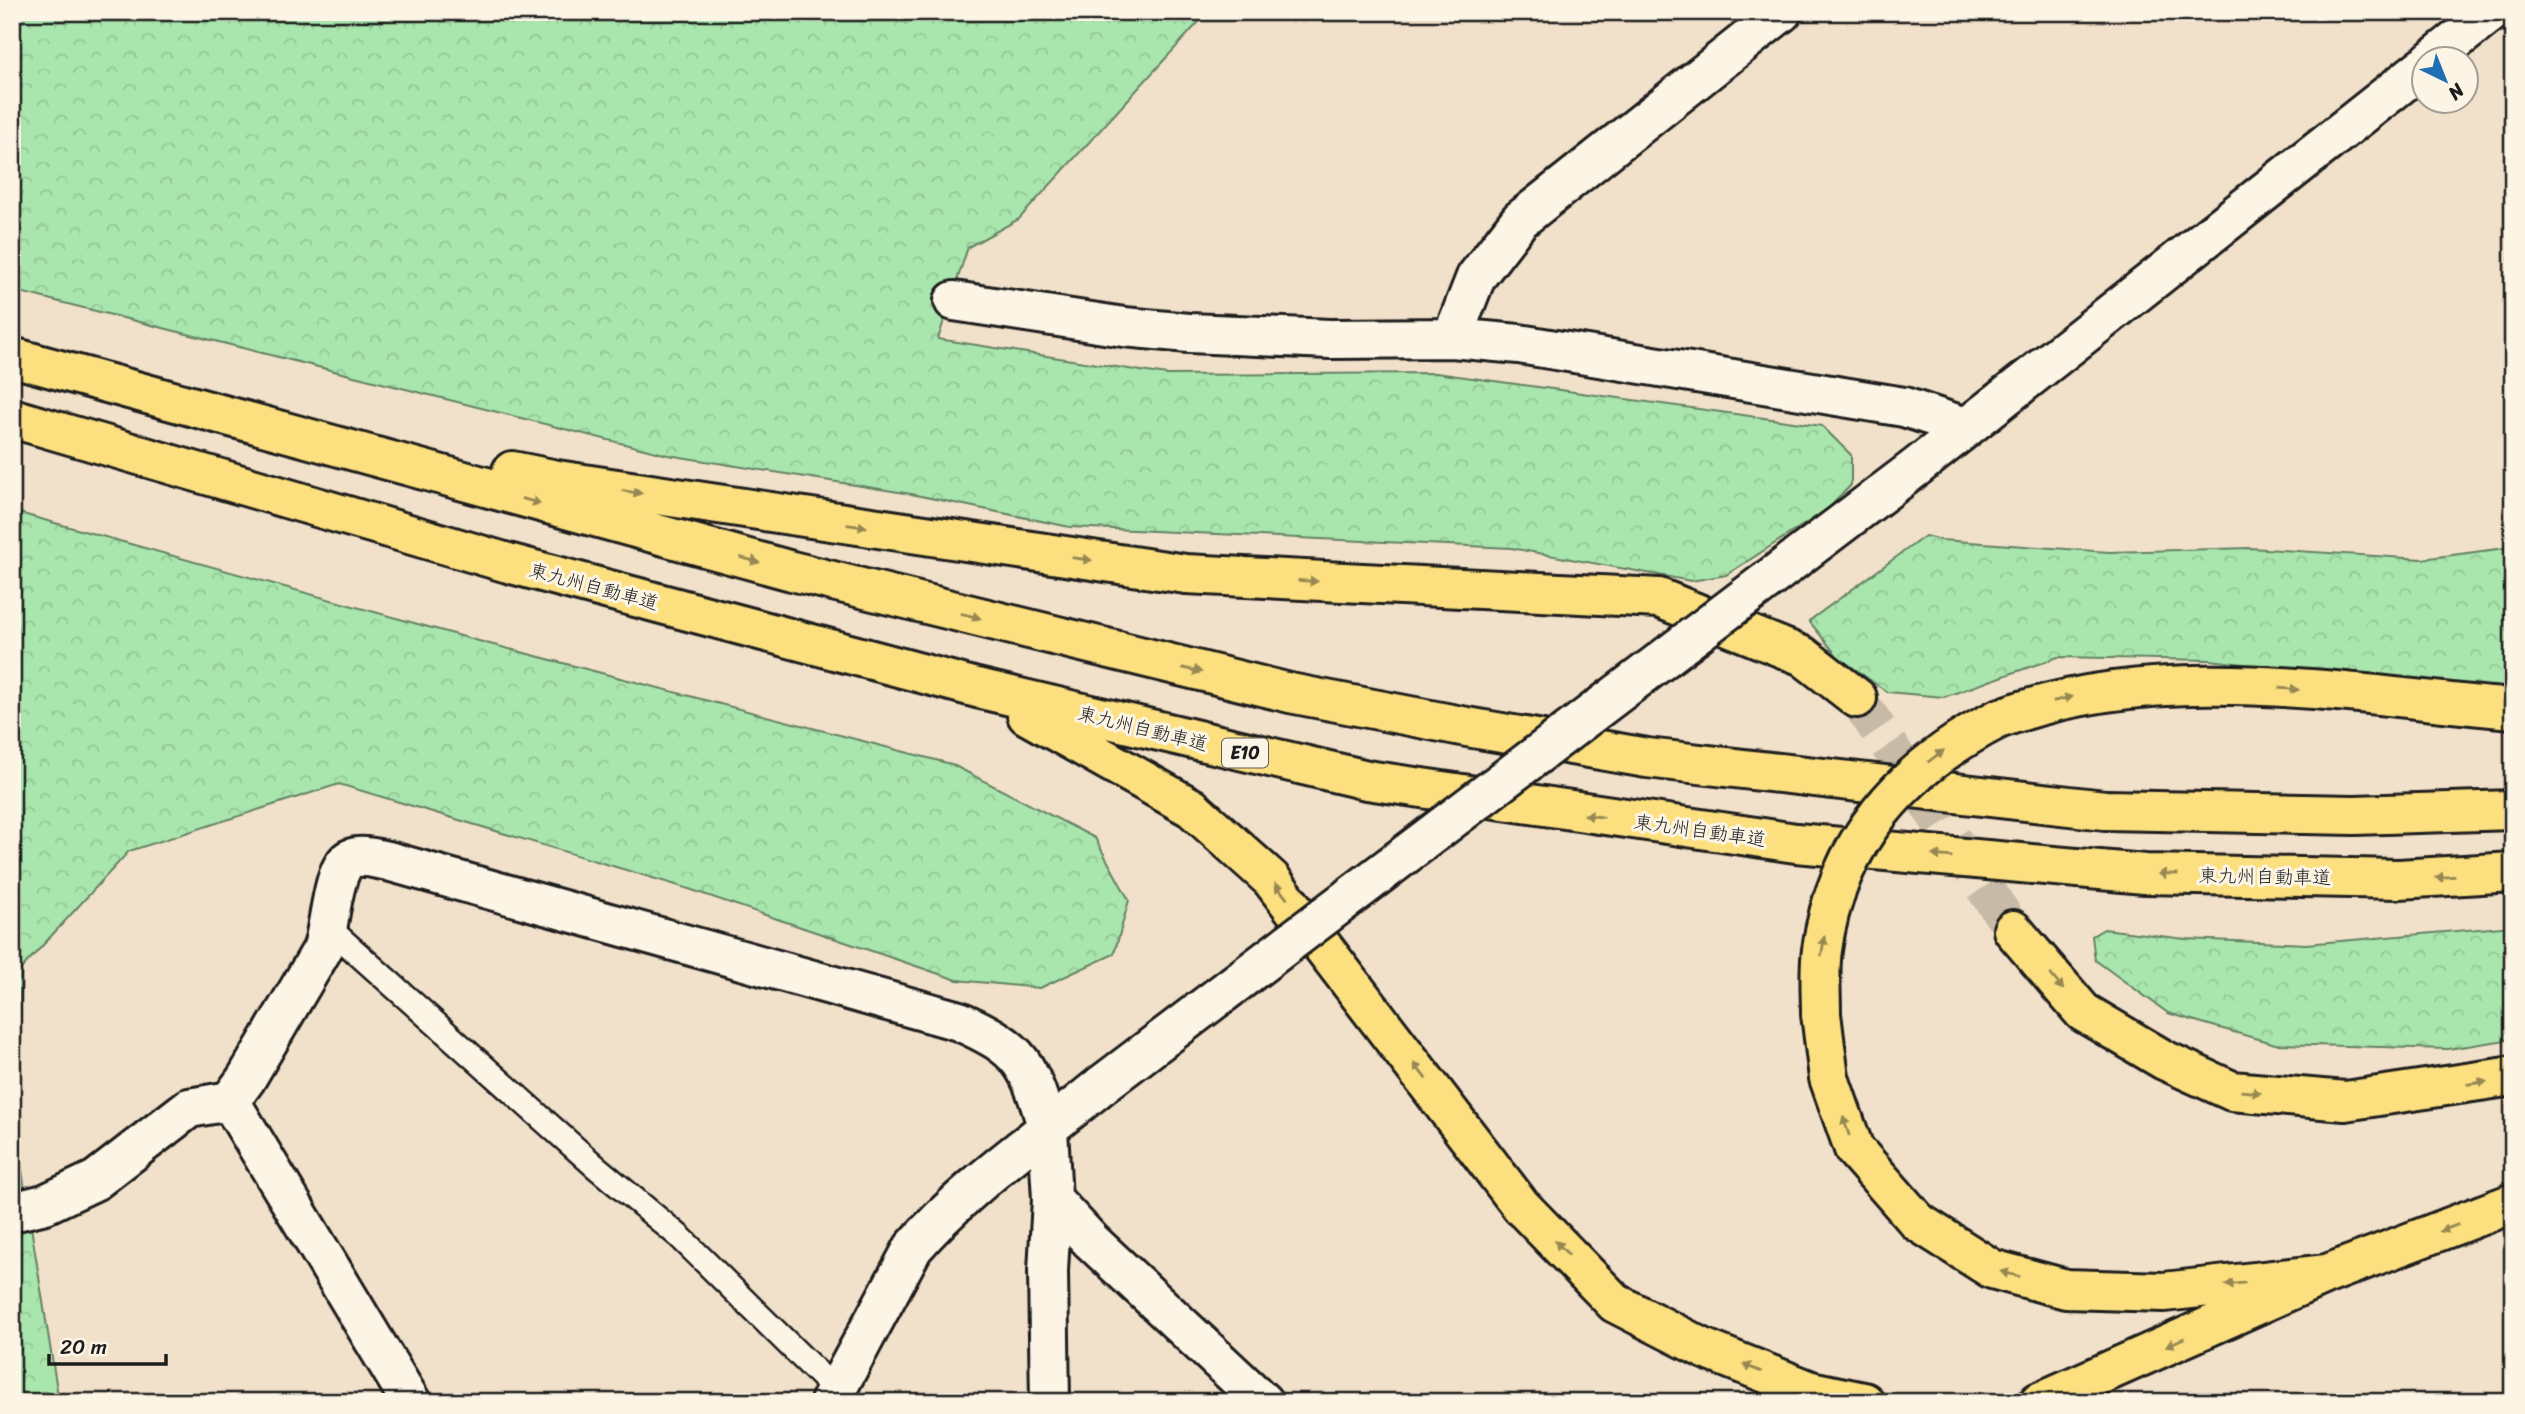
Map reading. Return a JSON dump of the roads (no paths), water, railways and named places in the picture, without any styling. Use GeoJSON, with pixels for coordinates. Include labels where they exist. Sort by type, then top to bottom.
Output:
{"type":"FeatureCollection","features":[{"type":"Feature","properties":{"kind":"highway"},"geometry":{"type":"LineString","coordinates":[[26,361],[109,386],[845,585],[1290,693],[1479,729],[1674,761],[2105,810],[2354,815],[2513,810]]}},
{"type":"Feature","properties":{"kind":"highway"},"geometry":{"type":"LineString","coordinates":[[109,386],[558,480],[1186,574],[1659,598],[1803,656],[1857,698]]}},
{"type":"Feature","properties":{"kind":"highway","name":"東九州自動車道"},"geometry":{"type":"LineString","coordinates":[[12,418],[508,563],[977,688],[1367,780],[1796,843],[2145,874],[2399,880],[2513,872]]}},
{"type":"Feature","properties":{"kind":"highway"},"geometry":{"type":"LineString","coordinates":[[2327,1275],[2164,1292],[2066,1289],[1992,1269],[1918,1222],[1854,1149],[1829,1077],[1821,1014],[1822,951],[1837,886],[1867,825],[1917,771],[1951,745],[1998,719],[2035,705],[2085,694],[2189,686],[2247,685],[2513,709]]}},
{"type":"Feature","properties":{"kind":"highway"},"geometry":{"type":"LineString","coordinates":[[977,688],[1192,808],[1271,879],[1521,1206],[1615,1303],[1705,1349],[1799,1387],[1864,1402]]}},
{"type":"Feature","properties":{"kind":"highway"},"geometry":{"type":"LineString","coordinates":[[2013,930],[2083,1012],[2164,1060],[2232,1091],[2345,1101],[2513,1076]]}},
{"type":"Feature","properties":{"kind":"highway"},"geometry":{"type":"LineString","coordinates":[[2039,1402],[2327,1275],[2513,1203]]}},
{"type":"Feature","properties":{"kind":"street"},"geometry":{"type":"LineString","coordinates":[[1452,338],[1476,276],[1520,219],[1782,12]]}},
{"type":"Feature","properties":{"kind":"street"},"geometry":{"type":"LineString","coordinates":[[2449,46],[2492,12]]}},
{"type":"Feature","properties":{"kind":"street"},"geometry":{"type":"LineString","coordinates":[[833,1396],[913,1248],[940,1218],[1103,1084],[1914,469],[2410,77]]}},
{"type":"Feature","properties":{"kind":"street"},"geometry":{"type":"LineString","coordinates":[[954,301],[1124,327],[1189,333],[1330,339],[1452,338],[1518,344],[1904,407],[1966,427]]}},
{"type":"Feature","properties":{"kind":"street"},"geometry":{"type":"LineString","coordinates":[[12,1212],[45,1204],[96,1180],[189,1108],[229,1101],[246,1079],[322,950],[330,929],[338,874],[342,866],[349,860],[369,858],[919,1009],[984,1031],[1013,1051],[1036,1088],[1048,1130],[1052,1199],[1048,1271],[1050,1402]]}},
{"type":"Feature","properties":{"kind":"street"},"geometry":{"type":"LineString","coordinates":[[229,1101],[411,1402]]}},
{"type":"Feature","properties":{"kind":"street"},"geometry":{"type":"LineString","coordinates":[[1052,1199],[1076,1227],[1263,1402]]}},
{"type":"Feature","properties":{"kind":"lane"},"geometry":{"type":"LineString","coordinates":[[330,929],[594,1166],[649,1209],[833,1396]]}},
{"type":"Feature","properties":{"kind":"tunnel"},"geometry":{"type":"LineString","coordinates":[[1857,698],[2013,930]]}}]}
